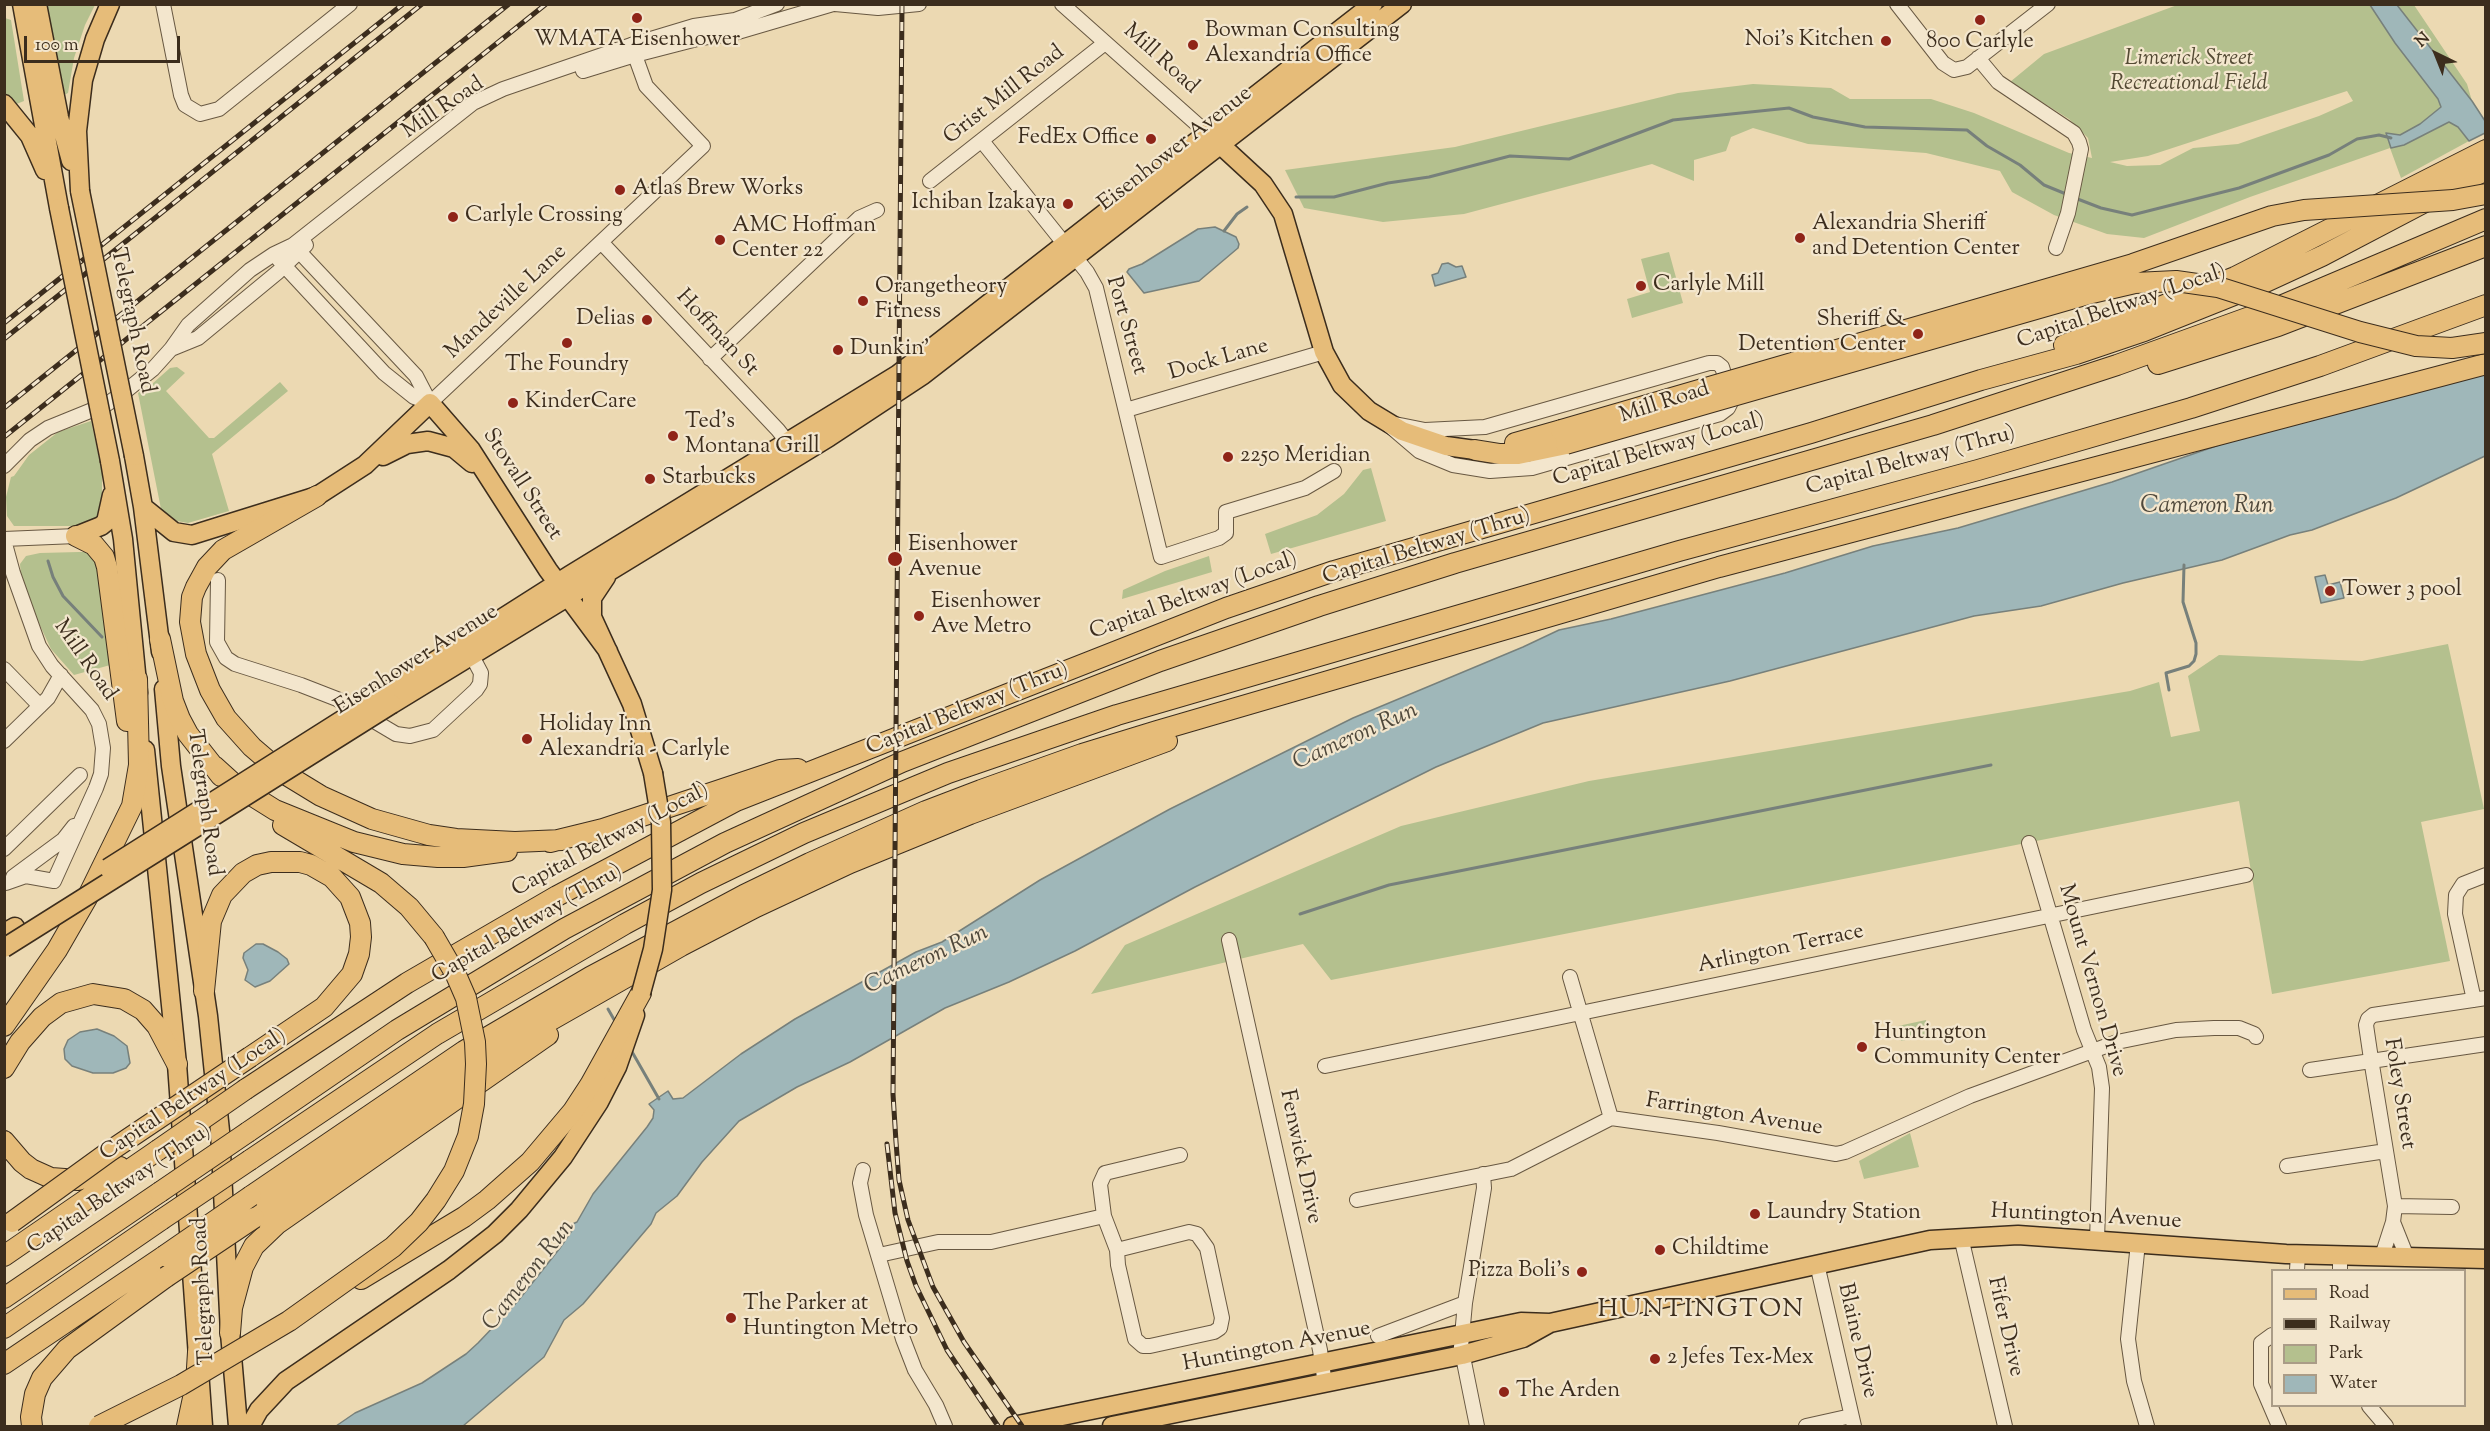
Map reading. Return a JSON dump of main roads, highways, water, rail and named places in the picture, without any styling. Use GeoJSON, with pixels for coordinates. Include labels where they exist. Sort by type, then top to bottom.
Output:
{"type":"FeatureCollection","features":[{"type":"Feature","properties":{"kind":"highway"},"geometry":{"type":"LineString","coordinates":[[1981,380],[2235,277],[2486,150]]}},
{"type":"Feature","properties":{"kind":"highway","name":"Capital Beltway (Local)"},"geometry":{"type":"LineString","coordinates":[[4,1256],[246,1089],[407,983],[557,896],[725,806],[1226,608],[1334,571],[2076,354],[2199,311],[2322,256],[2486,170]]}},
{"type":"Feature","properties":{"kind":"highway"},"geometry":{"type":"LineString","coordinates":[[1475,450],[1518,454],[1563,437],[2133,264],[2272,216],[2304,210],[2453,200],[2486,194]]}},
{"type":"Feature","properties":{"kind":"highway","name":"Capital Beltway (Thru)"},"geometry":{"type":"LineString","coordinates":[[4,1298],[397,1030],[564,929],[725,843],[902,762],[1149,665],[1319,606],[1455,563],[1933,425],[2128,361],[2283,305],[2386,264],[2486,219]]}},
{"type":"Feature","properties":{"kind":"highway"},"geometry":{"type":"LineString","coordinates":[[1933,425],[2098,383],[2278,326],[2486,246]]}},
{"type":"Feature","properties":{"kind":"highway"},"geometry":{"type":"LineString","coordinates":[[1563,437],[2091,292],[2135,283],[2176,281],[2218,287],[2360,332],[2416,346],[2452,348],[2486,343]]}},
{"type":"Feature","properties":{"kind":"highway","name":"Capital Beltway (Thru)"},"geometry":{"type":"LineString","coordinates":[[4,1328],[437,1034],[625,924],[701,883],[804,833],[882,799],[958,769],[1127,712],[1679,551],[1978,470],[2191,408],[2320,366],[2486,305]]}},
{"type":"Feature","properties":{"kind":"highway"},"geometry":{"type":"LineString","coordinates":[[4,1364],[454,1058],[526,1014],[600,972],[782,877],[873,834],[981,790],[1082,754],[1719,567],[2486,364]]}},
{"type":"Feature","properties":{"kind":"highway"},"geometry":{"type":"LineString","coordinates":[[317,496],[224,550],[207,567],[196,587],[192,597],[190,622],[196,654],[210,690],[226,718],[252,747],[280,771],[321,796],[372,819],[429,835],[456,839],[515,842],[562,840]]}},
{"type":"Feature","properties":{"kind":"highway"},"geometry":{"type":"LineString","coordinates":[[4,1026],[57,950],[87,897],[102,863],[125,798],[129,777],[128,732],[107,567],[104,557],[94,545],[76,536]]}},
{"type":"Feature","properties":{"kind":"highway"},"geometry":{"type":"LineString","coordinates":[[160,639],[173,701],[180,719],[188,734],[227,784],[256,809],[381,883],[409,907],[434,937],[446,956],[462,989],[475,1042],[474,1104],[464,1148],[454,1172],[436,1200],[408,1233],[364,1269],[289,1321]]}},
{"type":"Feature","properties":{"kind":"highway"},"geometry":{"type":"LineString","coordinates":[[102,863],[125,824],[137,787],[139,740],[137,679]]}},
{"type":"Feature","properties":{"kind":"highway"},"geometry":{"type":"LineString","coordinates":[[32,1426],[35,1394],[42,1378],[67,1349],[166,1277],[430,1095],[509,1044],[681,946],[808,882],[907,839],[1294,690]]}},
{"type":"Feature","properties":{"kind":"highway"},"geometry":{"type":"LineString","coordinates":[[214,766],[235,784],[275,810],[310,826],[403,854],[463,857],[562,840],[603,829],[780,770],[818,768]]}},
{"type":"Feature","properties":{"kind":"highway"},"geometry":{"type":"LineString","coordinates":[[8,1225],[110,1151],[324,1007],[352,974],[360,954],[360,923],[350,897],[332,877],[311,865],[300,862],[271,862],[257,865],[243,873],[222,895],[211,921],[204,991]]}},
{"type":"Feature","properties":{"kind":"highway"},"geometry":{"type":"LineString","coordinates":[[230,1333],[232,1308],[243,1267],[254,1246],[277,1224],[507,1063],[681,946]]}},
{"type":"Feature","properties":{"kind":"highway"},"geometry":{"type":"LineString","coordinates":[[99,1426],[181,1385],[437,1234],[488,1200],[530,1162],[573,1111],[609,1055],[641,993]]}},
{"type":"Feature","properties":{"kind":"highway"},"geometry":{"type":"LineString","coordinates":[[4,1068],[20,1042],[42,1017],[61,1003],[93,994],[124,999],[143,1010],[157,1026],[177,1064]]}},
{"type":"Feature","properties":{"kind":"highway"},"geometry":{"type":"LineString","coordinates":[[4,1141],[31,1169],[51,1178],[65,1180],[78,1180],[99,1175],[158,1150]]}},
{"type":"Feature","properties":{"kind":"highway"},"geometry":{"type":"LineString","coordinates":[[187,1426],[196,1383],[198,1352]]}},
{"type":"Feature","properties":{"kind":"main road"},"geometry":{"type":"LineString","coordinates":[[80,191],[76,131],[82,90],[88,60],[110,4]]}},
{"type":"Feature","properties":{"kind":"main road","name":"Eisenhower Avenue"},"geometry":{"type":"LineString","coordinates":[[1215,139],[1373,4]]}},
{"type":"Feature","properties":{"kind":"main road","name":"Eisenhower Avenue"},"geometry":{"type":"LineString","coordinates":[[10,930],[792,449],[923,375],[1069,251],[1392,7]]}},
{"type":"Feature","properties":{"kind":"main road"},"geometry":{"type":"LineString","coordinates":[[30,8],[80,191]]}},
{"type":"Feature","properties":{"kind":"main road"},"geometry":{"type":"LineString","coordinates":[[30,8],[59,208]]}},
{"type":"Feature","properties":{"kind":"main road"},"geometry":{"type":"LineString","coordinates":[[4,104],[30,136],[59,208]]}},
{"type":"Feature","properties":{"kind":"main road","name":"Mill Road"},"geometry":{"type":"LineString","coordinates":[[1215,139],[1263,184],[1283,214],[1324,352],[1342,385],[1359,403],[1385,422],[1432,442],[1475,450]]}},
{"type":"Feature","properties":{"kind":"main road","name":"Telegraph Road"},"geometry":{"type":"LineString","coordinates":[[80,191],[134,456],[160,639],[171,766],[204,991],[220,1131],[230,1333],[238,1426]]}},
{"type":"Feature","properties":{"kind":"main road","name":"Telegraph Road"},"geometry":{"type":"LineString","coordinates":[[59,208],[112,470],[131,612],[177,1064],[203,1426]]}},
{"type":"Feature","properties":{"kind":"main road","name":"Stovall Street"},"geometry":{"type":"LineString","coordinates":[[365,465],[430,404],[461,438],[562,590],[608,651]]}},
{"type":"Feature","properties":{"kind":"main road"},"geometry":{"type":"LineString","coordinates":[[143,507],[174,532],[192,535],[317,496],[365,465],[412,443],[436,442],[458,451],[493,484]]}},
{"type":"Feature","properties":{"kind":"main road","name":"Eisenhower Avenue"},"geometry":{"type":"LineString","coordinates":[[4,948],[389,698],[472,656],[562,590],[626,560],[792,449]]}},
{"type":"Feature","properties":{"kind":"main road"},"geometry":{"type":"LineString","coordinates":[[76,536],[94,531],[106,522],[111,505],[112,470]]}},
{"type":"Feature","properties":{"kind":"main road"},"geometry":{"type":"LineString","coordinates":[[76,536],[94,540],[109,552],[116,565],[131,612]]}},
{"type":"Feature","properties":{"kind":"main road"},"geometry":{"type":"LineString","coordinates":[[250,1426],[259,1410],[286,1381],[475,1251],[519,1210],[543,1183],[583,1129],[617,1067],[653,949],[662,890],[661,822],[653,773],[641,727],[592,617],[592,598],[602,582],[626,560]]}},
{"type":"Feature","properties":{"kind":"main road","name":"Huntington Avenue"},"geometry":{"type":"LineString","coordinates":[[1013,1426],[1140,1399],[1322,1365],[1521,1322],[1550,1323],[1915,1242],[1961,1237],[2018,1235],[2138,1243],[2298,1262],[2340,1263],[2382,1256],[2486,1259]]}},
{"type":"Feature","properties":{"kind":"main road","name":"Huntington Avenue"},"geometry":{"type":"LineString","coordinates":[[1112,1426],[1462,1355],[1523,1338],[1550,1323]]}},
{"type":"Feature","properties":{"kind":"water"},"geometry":{"type":"Polygon","coordinates":[[[2370,5],[2397,5],[2472,101],[2485,121],[2485,133],[2469,141],[2458,127],[2449,122],[2404,145],[2391,148],[2386,133],[2400,135],[2420,124],[2441,107],[2438,99],[2395,43],[2370,5]]]}},
{"type":"Feature","properties":{"kind":"water"},"geometry":{"type":"Polygon","coordinates":[[[1215,227],[1236,237],[1238,248],[1199,281],[1144,293],[1127,272],[1198,229],[1215,227]]]}},
{"type":"Feature","properties":{"kind":"water"},"geometry":{"type":"Polygon","coordinates":[[[1448,263],[1456,267],[1462,266],[1466,277],[1435,286],[1432,275],[1438,273],[1442,264],[1448,263]]]}},
{"type":"Feature","properties":{"kind":"water","name":"Cameron Run"},"geometry":{"type":"Polygon","coordinates":[[[2485,353],[2485,456],[2396,498],[2312,530],[2290,535],[2222,560],[2123,583],[2041,606],[1974,616],[1730,681],[1543,723],[1436,767],[1195,887],[1075,951],[1009,982],[945,1008],[850,1062],[797,1087],[739,1121],[702,1162],[677,1196],[656,1213],[651,1224],[583,1304],[564,1320],[544,1357],[463,1426],[336,1426],[355,1413],[422,1383],[466,1354],[478,1343],[518,1301],[560,1248],[573,1229],[568,1226],[577,1222],[593,1194],[647,1127],[653,1118],[654,1110],[649,1104],[668,1091],[673,1099],[683,1098],[741,1054],[795,1019],[916,952],[942,942],[1040,880],[1170,809],[1353,718],[1559,630],[1611,619],[1785,573],[1873,546],[1958,528],[2112,482],[2485,353]]]}},
{"type":"Feature","properties":{"kind":"water","name":"Tower 3 pool"},"geometry":{"type":"Polygon","coordinates":[[[2325,575],[2328,585],[2340,582],[2344,598],[2321,603],[2315,577],[2325,575]]]}},
{"type":"Feature","properties":{"kind":"water"},"geometry":{"type":"Polygon","coordinates":[[[256,944],[263,944],[278,952],[287,959],[289,964],[270,981],[255,987],[245,980],[248,970],[243,958],[244,953],[256,944]]]}},
{"type":"Feature","properties":{"kind":"water"},"geometry":{"type":"Polygon","coordinates":[[[97,1029],[114,1036],[127,1046],[130,1063],[126,1068],[113,1073],[93,1073],[72,1066],[65,1059],[64,1049],[68,1040],[80,1032],[97,1029]]]}},
{"type":"Feature","properties":{"kind":"waterway"},"geometry":{"type":"LineString","coordinates":[[1296,197],[1334,197],[1388,183],[1429,177],[1510,156],[1569,159],[1673,120],[1789,108],[1813,117],[1865,127],[1967,130],[1987,146],[2020,165],[2044,185],[2066,194]]}},
{"type":"Feature","properties":{"kind":"waterway"},"geometry":{"type":"LineString","coordinates":[[2075,198],[2101,208],[2132,215],[2239,188],[2329,155],[2357,139],[2379,135],[2391,138]]}},
{"type":"Feature","properties":{"kind":"waterway"},"geometry":{"type":"LineString","coordinates":[[1224,231],[1237,214],[1247,207]]}},
{"type":"Feature","properties":{"kind":"waterway"},"geometry":{"type":"LineString","coordinates":[[48,561],[63,596],[102,637]]}},
{"type":"Feature","properties":{"kind":"waterway"},"geometry":{"type":"LineString","coordinates":[[2169,690],[2166,673],[2189,666],[2196,654],[2196,643],[2183,602],[2184,565]]}},
{"type":"Feature","properties":{"kind":"waterway"},"geometry":{"type":"LineString","coordinates":[[1300,914],[1389,885],[1991,765]]}},
{"type":"Feature","properties":{"kind":"waterway"},"geometry":{"type":"LineString","coordinates":[[608,1009],[616,1023]]}},
{"type":"Feature","properties":{"kind":"waterway"},"geometry":{"type":"LineString","coordinates":[[631,1050],[659,1099]]}},
{"type":"Feature","properties":{"kind":"railway"},"geometry":{"type":"LineString","coordinates":[[4,323],[403,4]]}},
{"type":"Feature","properties":{"kind":"railway"},"geometry":{"type":"LineString","coordinates":[[4,339],[422,4]]}},
{"type":"Feature","properties":{"kind":"railway"},"geometry":{"type":"LineString","coordinates":[[4,408],[509,4]]}},
{"type":"Feature","properties":{"kind":"railway"},"geometry":{"type":"LineString","coordinates":[[4,437],[546,4]]}},
{"type":"Feature","properties":{"kind":"railway"},"geometry":{"type":"LineString","coordinates":[[902,4],[893,1094],[899,1180],[908,1220],[933,1287],[964,1342],[1022,1426]]}},
{"type":"Feature","properties":{"kind":"railway"},"geometry":{"type":"LineString","coordinates":[[887,1144],[895,1213],[916,1286],[947,1350],[998,1426]]}},
{"type":"Feature","properties":{"kind":"place","name":"WMATA Eisenhower"},"geometry":{"type":"Point","coordinates":[637,18]}},
{"type":"Feature","properties":{"kind":"place","name":"800 Carlyle"},"geometry":{"type":"Point","coordinates":[1980,20]}},
{"type":"Feature","properties":{"kind":"place","name":"Noi's Kitchen"},"geometry":{"type":"Point","coordinates":[1886,41]}},
{"type":"Feature","properties":{"kind":"place","name":"Bowman Consulting Alexandria Office"},"geometry":{"type":"Point","coordinates":[1193,45]}},
{"type":"Feature","properties":{"kind":"place","name":"FedEx Office"},"geometry":{"type":"Point","coordinates":[1151,139]}},
{"type":"Feature","properties":{"kind":"place","name":"Atlas Brew Works"},"geometry":{"type":"Point","coordinates":[620,190]}},
{"type":"Feature","properties":{"kind":"place","name":"Ichiban Izakaya"},"geometry":{"type":"Point","coordinates":[1068,204]}},
{"type":"Feature","properties":{"kind":"place","name":"Carlyle Crossing"},"geometry":{"type":"Point","coordinates":[453,217]}},
{"type":"Feature","properties":{"kind":"place","name":"Alexandria Sheriff and Detention Center"},"geometry":{"type":"Point","coordinates":[1800,238]}},
{"type":"Feature","properties":{"kind":"place","name":"AMC Hoffman Center 22"},"geometry":{"type":"Point","coordinates":[720,240]}},
{"type":"Feature","properties":{"kind":"place","name":"Carlyle Mill"},"geometry":{"type":"Point","coordinates":[1641,286]}},
{"type":"Feature","properties":{"kind":"place","name":"Orangetheory Fitness"},"geometry":{"type":"Point","coordinates":[863,301]}},
{"type":"Feature","properties":{"kind":"place","name":"Delias"},"geometry":{"type":"Point","coordinates":[647,320]}},
{"type":"Feature","properties":{"kind":"place","name":"Sheriff & Detention Center"},"geometry":{"type":"Point","coordinates":[1918,334]}},
{"type":"Feature","properties":{"kind":"place","name":"The Foundry"},"geometry":{"type":"Point","coordinates":[567,343]}},
{"type":"Feature","properties":{"kind":"place","name":"Dunkin'"},"geometry":{"type":"Point","coordinates":[838,350]}},
{"type":"Feature","properties":{"kind":"place","name":"KinderCare"},"geometry":{"type":"Point","coordinates":[513,403]}},
{"type":"Feature","properties":{"kind":"place","name":"Ted's Montana Grill"},"geometry":{"type":"Point","coordinates":[673,436]}},
{"type":"Feature","properties":{"kind":"place","name":"2250 Meridian"},"geometry":{"type":"Point","coordinates":[1228,457]}},
{"type":"Feature","properties":{"kind":"place","name":"Starbucks"},"geometry":{"type":"Point","coordinates":[650,479]}},
{"type":"Feature","properties":{"kind":"place","name":"Eisenhower Avenue"},"geometry":{"type":"Point","coordinates":[895,559]}},
{"type":"Feature","properties":{"kind":"place","name":"Tower 3 pool"},"geometry":{"type":"Point","coordinates":[2330,591]}},
{"type":"Feature","properties":{"kind":"place","name":"Eisenhower Ave Metro"},"geometry":{"type":"Point","coordinates":[919,616]}},
{"type":"Feature","properties":{"kind":"place","name":"Holiday Inn Alexandria - Carlyle"},"geometry":{"type":"Point","coordinates":[527,739]}},
{"type":"Feature","properties":{"kind":"place","name":"Huntington Community Center"},"geometry":{"type":"Point","coordinates":[1862,1047]}},
{"type":"Feature","properties":{"kind":"place","name":"Laundry Station"},"geometry":{"type":"Point","coordinates":[1755,1214]}},
{"type":"Feature","properties":{"kind":"place","name":"Childtime"},"geometry":{"type":"Point","coordinates":[1660,1250]}},
{"type":"Feature","properties":{"kind":"place","name":"Pizza Boli's"},"geometry":{"type":"Point","coordinates":[1582,1272]}},
{"type":"Feature","properties":{"kind":"place","name":"The Parker at Huntington Metro"},"geometry":{"type":"Point","coordinates":[731,1318]}},
{"type":"Feature","properties":{"kind":"place","name":"2 Jefes Tex-Mex"},"geometry":{"type":"Point","coordinates":[1655,1359]}},
{"type":"Feature","properties":{"kind":"place","name":"The Arden"},"geometry":{"type":"Point","coordinates":[1504,1392]}},
{"type":"Feature","properties":{"kind":"district","name":"HUNTINGTON"},"geometry":{"type":"Point","coordinates":[1701,1312]}},
{"type":"Feature","properties":{"kind":"park label","name":"Limerick Street Recreational Field"},"geometry":{"type":"Point","coordinates":[2189,72]}}]}
